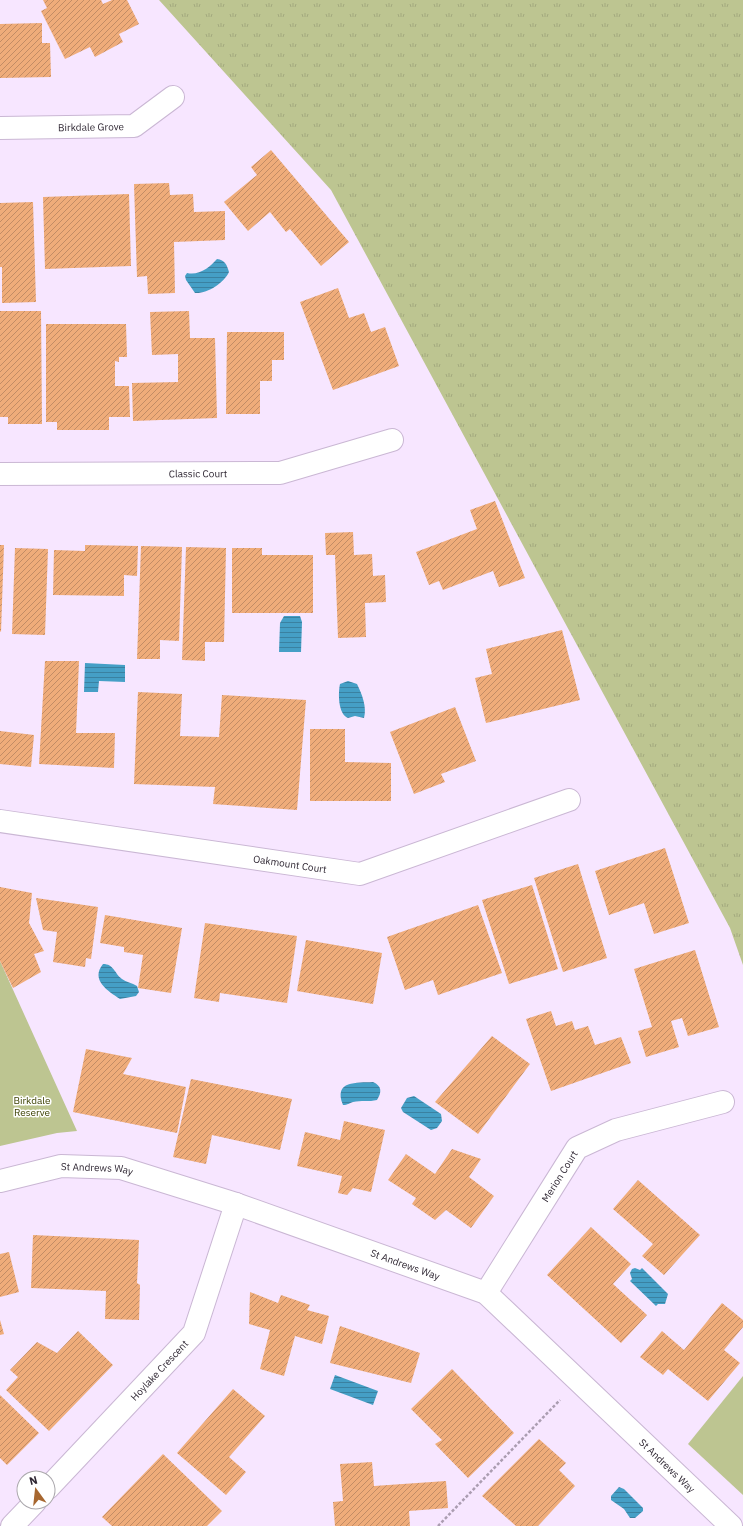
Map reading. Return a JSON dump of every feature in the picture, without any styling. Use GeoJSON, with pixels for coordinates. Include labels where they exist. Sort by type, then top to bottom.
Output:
{"type":"FeatureCollection","features":[{"type":"Feature","properties":{"kind":"street","name":"Birkdale Grove"},"geometry":{"type":"LineString","coordinates":[[0,128],[134,126],[174,97]]}},
{"type":"Feature","properties":{"kind":"street","name":"Classic Court"},"geometry":{"type":"LineString","coordinates":[[0,474],[280,472],[392,440]]}},
{"type":"Feature","properties":{"kind":"street","name":"Oakmount Court"},"geometry":{"type":"LineString","coordinates":[[0,821],[360,874],[569,800]]}},
{"type":"Feature","properties":{"kind":"street","name":"Merion Court"},"geometry":{"type":"LineString","coordinates":[[486,1293],[577,1148],[616,1130],[722,1102]]}},
{"type":"Feature","properties":{"kind":"street","name":"St Andrews Way"},"geometry":{"type":"LineString","coordinates":[[0,1181],[61,1166],[121,1168],[236,1204],[486,1293],[731,1526]]}},
{"type":"Feature","properties":{"kind":"street","name":"Hoylake Crescent"},"geometry":{"type":"LineString","coordinates":[[56,1480],[194,1333],[236,1204]]}},
{"type":"Feature","properties":{"kind":"street"},"geometry":{"type":"LineString","coordinates":[[12,1526],[27,1510]]}},
{"type":"Feature","properties":{"kind":"path"},"geometry":{"type":"LineString","coordinates":[[438,1526],[578,1380]]}},
{"type":"Feature","properties":{"kind":"green space"},"geometry":{"type":"Polygon","coordinates":[[[159,0],[743,0],[743,965],[730,928],[331,190],[159,0]]]}},
{"type":"Feature","properties":{"kind":"green space","name":"Birkdale Reserve"},"geometry":{"type":"Polygon","coordinates":[[[0,961],[77,1131],[57,1133],[0,1146],[0,961]]]}},
{"type":"Feature","properties":{"kind":"green space"},"geometry":{"type":"Polygon","coordinates":[[[743,1376],[743,1495],[688,1444],[743,1376]]]}},
{"type":"Feature","properties":{"kind":"water"},"geometry":{"type":"Polygon","coordinates":[[[217,259],[222,260],[226,265],[229,272],[227,276],[210,290],[195,293],[185,276],[187,273],[191,274],[204,270],[217,259]]]}},
{"type":"Feature","properties":{"kind":"water"},"geometry":{"type":"Polygon","coordinates":[[[284,616],[300,616],[302,622],[301,652],[279,652],[280,623],[284,616]]]}},
{"type":"Feature","properties":{"kind":"water"},"geometry":{"type":"Polygon","coordinates":[[[85,663],[125,665],[125,682],[99,681],[98,692],[84,692],[85,663]]]}},
{"type":"Feature","properties":{"kind":"water"},"geometry":{"type":"Polygon","coordinates":[[[348,681],[357,684],[359,688],[364,705],[364,718],[355,716],[348,718],[342,712],[339,698],[340,684],[348,681]]]}},
{"type":"Feature","properties":{"kind":"water"},"geometry":{"type":"Polygon","coordinates":[[[103,964],[107,964],[112,967],[119,977],[137,986],[139,992],[136,996],[120,999],[106,989],[98,975],[103,964]]]}},
{"type":"Feature","properties":{"kind":"water"},"geometry":{"type":"Polygon","coordinates":[[[373,1082],[380,1087],[380,1094],[377,1100],[356,1101],[343,1105],[341,1091],[344,1087],[348,1084],[373,1082]]]}},
{"type":"Feature","properties":{"kind":"water"},"geometry":{"type":"Polygon","coordinates":[[[414,1096],[441,1114],[442,1121],[437,1128],[431,1130],[403,1112],[401,1108],[407,1098],[414,1096]]]}},
{"type":"Feature","properties":{"kind":"water"},"geometry":{"type":"Polygon","coordinates":[[[635,1268],[640,1270],[642,1268],[668,1294],[665,1304],[658,1304],[656,1306],[630,1281],[632,1279],[630,1273],[632,1269],[635,1268]]]}},
{"type":"Feature","properties":{"kind":"water"},"geometry":{"type":"Polygon","coordinates":[[[335,1375],[378,1391],[373,1405],[330,1389],[335,1375]]]}},
{"type":"Feature","properties":{"kind":"water"},"geometry":{"type":"Polygon","coordinates":[[[619,1487],[624,1489],[643,1508],[643,1511],[635,1518],[630,1518],[624,1509],[611,1500],[611,1496],[619,1487]]]}},
{"type":"Feature","properties":{"kind":"building"},"geometry":{"type":"Polygon","coordinates":[[[43,0],[101,0],[103,4],[112,0],[127,0],[139,24],[119,34],[123,42],[95,57],[90,47],[65,59],[41,11],[47,8],[43,0]]]}},
{"type":"Feature","properties":{"kind":"building"},"geometry":{"type":"Polygon","coordinates":[[[42,23],[42,43],[50,43],[51,77],[0,78],[0,24],[42,23]]]}},
{"type":"Feature","properties":{"kind":"building"},"geometry":{"type":"Polygon","coordinates":[[[271,150],[349,242],[321,266],[290,229],[286,232],[270,212],[248,231],[224,202],[257,175],[251,167],[271,150]]]}},
{"type":"Feature","properties":{"kind":"building"},"geometry":{"type":"Polygon","coordinates":[[[169,183],[170,195],[193,194],[194,212],[225,211],[225,240],[174,242],[175,293],[148,294],[147,276],[137,277],[134,184],[169,183]]]}},
{"type":"Feature","properties":{"kind":"building"},"geometry":{"type":"Polygon","coordinates":[[[129,194],[131,266],[45,269],[43,197],[129,194]]]}},
{"type":"Feature","properties":{"kind":"building"},"geometry":{"type":"Polygon","coordinates":[[[33,202],[36,302],[2,303],[2,267],[0,267],[0,203],[33,202]]]}},
{"type":"Feature","properties":{"kind":"building"},"geometry":{"type":"Polygon","coordinates":[[[338,288],[349,318],[364,313],[371,332],[385,327],[399,366],[333,390],[300,302],[338,288]]]}},
{"type":"Feature","properties":{"kind":"building"},"geometry":{"type":"Polygon","coordinates":[[[0,311],[41,311],[42,424],[8,424],[8,417],[0,417],[0,311]]]}},
{"type":"Feature","properties":{"kind":"building"},"geometry":{"type":"Polygon","coordinates":[[[189,311],[190,338],[215,338],[217,418],[133,421],[132,383],[178,382],[178,354],[152,355],[150,312],[189,311]]]}},
{"type":"Feature","properties":{"kind":"building"},"geometry":{"type":"Polygon","coordinates":[[[46,324],[126,324],[127,357],[119,357],[119,362],[115,361],[115,386],[129,386],[130,417],[109,417],[109,430],[57,430],[57,422],[46,422],[46,324]]]}},
{"type":"Feature","properties":{"kind":"building"},"geometry":{"type":"Polygon","coordinates":[[[227,332],[284,332],[284,360],[272,360],[272,381],[260,381],[260,414],[226,414],[227,332]]]}},
{"type":"Feature","properties":{"kind":"building"},"geometry":{"type":"Polygon","coordinates":[[[495,501],[525,578],[499,587],[493,571],[443,590],[439,581],[429,585],[416,552],[477,529],[470,510],[495,501]]]}},
{"type":"Feature","properties":{"kind":"building"},"geometry":{"type":"Polygon","coordinates":[[[353,532],[354,555],[372,554],[373,576],[385,575],[386,602],[365,603],[366,637],[338,638],[335,555],[326,555],[325,533],[353,532]]]}},
{"type":"Feature","properties":{"kind":"building"},"geometry":{"type":"Polygon","coordinates":[[[0,545],[4,545],[1,632],[0,631],[0,545]]]}},
{"type":"Feature","properties":{"kind":"building"},"geometry":{"type":"Polygon","coordinates":[[[85,545],[138,546],[137,576],[124,575],[124,596],[53,595],[54,550],[85,551],[85,545]]]}},
{"type":"Feature","properties":{"kind":"building"},"geometry":{"type":"Polygon","coordinates":[[[141,546],[182,547],[179,641],[160,640],[160,659],[137,659],[141,546]]]}},
{"type":"Feature","properties":{"kind":"building"},"geometry":{"type":"Polygon","coordinates":[[[186,547],[226,548],[224,642],[205,642],[205,661],[182,660],[186,547]]]}},
{"type":"Feature","properties":{"kind":"building"},"geometry":{"type":"Polygon","coordinates":[[[15,548],[48,549],[45,635],[12,634],[15,548]]]}},
{"type":"Feature","properties":{"kind":"building"},"geometry":{"type":"Polygon","coordinates":[[[232,548],[262,548],[262,555],[313,555],[313,613],[232,613],[232,548]]]}},
{"type":"Feature","properties":{"kind":"building"},"geometry":{"type":"Polygon","coordinates":[[[562,630],[580,700],[486,723],[475,678],[492,674],[486,649],[562,630]]]}},
{"type":"Feature","properties":{"kind":"building"},"geometry":{"type":"Polygon","coordinates":[[[45,661],[79,661],[76,733],[115,733],[114,768],[39,764],[45,661]]]}},
{"type":"Feature","properties":{"kind":"building"},"geometry":{"type":"Polygon","coordinates":[[[138,692],[182,694],[180,736],[219,737],[222,695],[306,700],[297,810],[213,804],[215,787],[134,784],[138,692]]]}},
{"type":"Feature","properties":{"kind":"building"},"geometry":{"type":"Polygon","coordinates":[[[455,707],[476,761],[441,774],[445,782],[414,794],[390,732],[455,707]]]}},
{"type":"Feature","properties":{"kind":"building"},"geometry":{"type":"Polygon","coordinates":[[[310,729],[345,729],[345,762],[391,763],[391,801],[310,801],[310,729]]]}},
{"type":"Feature","properties":{"kind":"building"},"geometry":{"type":"Polygon","coordinates":[[[0,731],[34,735],[31,767],[0,764],[0,731]]]}},
{"type":"Feature","properties":{"kind":"building"},"geometry":{"type":"Polygon","coordinates":[[[665,848],[689,923],[654,934],[644,903],[609,915],[595,871],[665,848]]]}},
{"type":"Feature","properties":{"kind":"building"},"geometry":{"type":"Polygon","coordinates":[[[578,864],[607,958],[563,972],[534,878],[578,864]]]}},
{"type":"Feature","properties":{"kind":"building"},"geometry":{"type":"Polygon","coordinates":[[[532,885],[558,969],[509,984],[482,900],[532,885]]]}},
{"type":"Feature","properties":{"kind":"building"},"geometry":{"type":"Polygon","coordinates":[[[0,887],[32,893],[29,923],[44,951],[34,954],[41,972],[13,988],[0,961],[0,887]]]}},
{"type":"Feature","properties":{"kind":"building"},"geometry":{"type":"Polygon","coordinates":[[[36,898],[98,907],[91,959],[86,958],[85,967],[53,962],[57,932],[43,930],[36,898]]]}},
{"type":"Feature","properties":{"kind":"building"},"geometry":{"type":"Polygon","coordinates":[[[478,905],[502,973],[438,995],[433,980],[405,990],[387,937],[478,905]]]}},
{"type":"Feature","properties":{"kind":"building"},"geometry":{"type":"Polygon","coordinates":[[[105,915],[182,928],[171,993],[138,988],[143,955],[124,952],[124,947],[100,943],[105,915]]]}},
{"type":"Feature","properties":{"kind":"building"},"geometry":{"type":"Polygon","coordinates":[[[205,923],[297,936],[287,1003],[220,993],[219,1002],[194,998],[205,923]]]}},
{"type":"Feature","properties":{"kind":"building"},"geometry":{"type":"Polygon","coordinates":[[[306,940],[382,953],[373,1004],[297,991],[306,940]]]}},
{"type":"Feature","properties":{"kind":"building"},"geometry":{"type":"Polygon","coordinates":[[[695,950],[719,1027],[688,1036],[682,1018],[671,1021],[679,1047],[646,1057],[638,1031],[652,1027],[634,969],[695,950]]]}},
{"type":"Feature","properties":{"kind":"building"},"geometry":{"type":"Polygon","coordinates":[[[551,1011],[556,1026],[572,1021],[575,1030],[588,1026],[595,1045],[621,1037],[631,1063],[551,1091],[526,1019],[551,1011]]]}},
{"type":"Feature","properties":{"kind":"building"},"geometry":{"type":"Polygon","coordinates":[[[492,1036],[530,1064],[478,1134],[435,1102],[492,1036]]]}},
{"type":"Feature","properties":{"kind":"building"},"geometry":{"type":"Polygon","coordinates":[[[86,1049],[132,1058],[123,1074],[186,1087],[177,1133],[73,1112],[86,1049]]]}},
{"type":"Feature","properties":{"kind":"building"},"geometry":{"type":"Polygon","coordinates":[[[191,1079],[292,1099],[280,1150],[212,1135],[206,1164],[173,1157],[191,1079]]]}},
{"type":"Feature","properties":{"kind":"building"},"geometry":{"type":"Polygon","coordinates":[[[344,1121],[385,1130],[371,1192],[353,1188],[347,1195],[338,1193],[342,1176],[297,1166],[305,1132],[340,1140],[344,1121]]]}},
{"type":"Feature","properties":{"kind":"building"},"geometry":{"type":"Polygon","coordinates":[[[452,1149],[481,1159],[469,1177],[494,1196],[471,1228],[446,1210],[435,1220],[412,1204],[416,1198],[388,1180],[406,1154],[435,1174],[452,1149]]]}},
{"type":"Feature","properties":{"kind":"building"},"geometry":{"type":"Polygon","coordinates":[[[638,1180],[700,1235],[664,1275],[642,1256],[653,1244],[613,1209],[638,1180]]]}},
{"type":"Feature","properties":{"kind":"building"},"geometry":{"type":"Polygon","coordinates":[[[591,1227],[631,1264],[613,1284],[647,1315],[621,1343],[547,1275],[591,1227]]]}},
{"type":"Feature","properties":{"kind":"building"},"geometry":{"type":"Polygon","coordinates":[[[33,1235],[139,1240],[137,1283],[140,1285],[139,1320],[105,1319],[106,1291],[31,1288],[33,1235]]]}},
{"type":"Feature","properties":{"kind":"building"},"geometry":{"type":"Polygon","coordinates":[[[9,1252],[19,1292],[0,1297],[0,1254],[9,1252]]]}},
{"type":"Feature","properties":{"kind":"building"},"geometry":{"type":"Polygon","coordinates":[[[250,1292],[278,1303],[281,1295],[310,1305],[307,1310],[329,1316],[322,1344],[295,1336],[284,1376],[260,1369],[270,1330],[249,1324],[250,1292]]]}},
{"type":"Feature","properties":{"kind":"building"},"geometry":{"type":"Polygon","coordinates":[[[722,1303],[743,1320],[743,1327],[724,1350],[740,1363],[708,1401],[668,1369],[663,1375],[640,1357],[662,1331],[684,1350],[722,1303]]]}},
{"type":"Feature","properties":{"kind":"building"},"geometry":{"type":"Polygon","coordinates":[[[0,1320],[4,1334],[0,1335],[0,1320]]]}},
{"type":"Feature","properties":{"kind":"building"},"geometry":{"type":"Polygon","coordinates":[[[340,1326],[420,1353],[411,1383],[330,1363],[340,1326]]]}},
{"type":"Feature","properties":{"kind":"building"},"geometry":{"type":"Polygon","coordinates":[[[78,1331],[113,1365],[49,1431],[6,1390],[18,1377],[10,1370],[37,1342],[57,1353],[78,1331]]]}},
{"type":"Feature","properties":{"kind":"building"},"geometry":{"type":"Polygon","coordinates":[[[452,1369],[514,1433],[468,1478],[435,1444],[442,1440],[411,1409],[452,1369]]]}},
{"type":"Feature","properties":{"kind":"building"},"geometry":{"type":"Polygon","coordinates":[[[233,1389],[265,1416],[229,1457],[246,1472],[226,1495],[177,1453],[233,1389]]]}},
{"type":"Feature","properties":{"kind":"building"},"geometry":{"type":"Polygon","coordinates":[[[0,1395],[39,1433],[7,1465],[0,1458],[0,1395]]]}},
{"type":"Feature","properties":{"kind":"building"},"geometry":{"type":"Polygon","coordinates":[[[539,1439],[566,1463],[559,1470],[575,1486],[538,1526],[516,1526],[482,1496],[539,1439]]]}},
{"type":"Feature","properties":{"kind":"building"},"geometry":{"type":"Polygon","coordinates":[[[163,1454],[222,1511],[207,1526],[112,1526],[102,1517],[163,1454]]]}},
{"type":"Feature","properties":{"kind":"building"},"geometry":{"type":"Polygon","coordinates":[[[372,1462],[374,1486],[446,1481],[448,1508],[409,1511],[410,1526],[335,1526],[333,1502],[343,1501],[340,1464],[372,1462]]]}}]}
